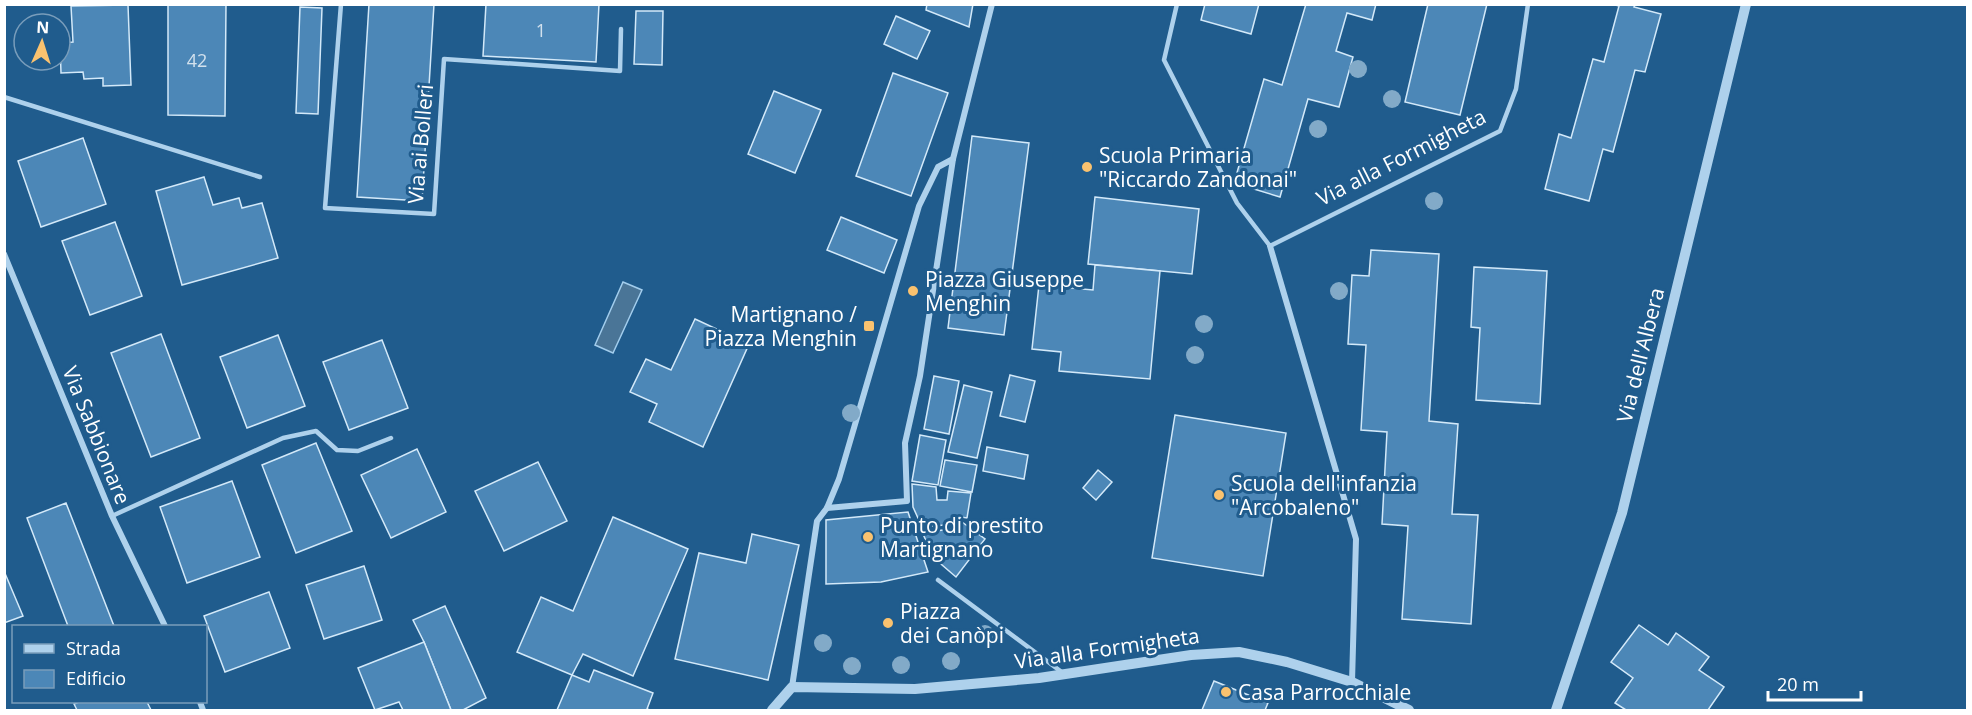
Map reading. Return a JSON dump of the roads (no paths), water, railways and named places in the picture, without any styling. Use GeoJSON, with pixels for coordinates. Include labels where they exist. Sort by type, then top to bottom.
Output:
{"type":"FeatureCollection","features":[{"type":"Feature","properties":{"kind":"street"},"geometry":{"type":"LineString","coordinates":[[827,508],[907,501],[905,443],[920,376],[953,159],[992,4]]}},
{"type":"Feature","properties":{"kind":"street","name":"Via dell'Albera"},"geometry":{"type":"LineString","coordinates":[[1556,711],[1622,513],[1746,4]]}},
{"type":"Feature","properties":{"kind":"street"},"geometry":{"type":"LineString","coordinates":[[772,711],[792,687],[817,521],[827,508],[839,479],[919,206],[938,167],[953,159]]}},
{"type":"Feature","properties":{"kind":"street"},"geometry":{"type":"LineString","coordinates":[[1270,246],[1356,539],[1352,682]]}},
{"type":"Feature","properties":{"kind":"street","name":"Via Sabbionare"},"geometry":{"type":"LineString","coordinates":[[4,254],[112,516],[164,625]]}},
{"type":"Feature","properties":{"kind":"street","name":"Via alla Formigheta"},"geometry":{"type":"LineString","coordinates":[[792,687],[915,689],[1066,675],[1191,655],[1239,652],[1352,682],[1409,711]]}},
{"type":"Feature","properties":{"kind":"lane","name":"Via ai Bolleri"},"geometry":{"type":"LineString","coordinates":[[341,4],[325,208],[434,214],[444,59],[620,71],[621,29]]}},
{"type":"Feature","properties":{"kind":"lane"},"geometry":{"type":"LineString","coordinates":[[1177,4],[1164,60],[1237,203],[1270,246]]}},
{"type":"Feature","properties":{"kind":"lane","name":"Via alla Formigheta"},"geometry":{"type":"LineString","coordinates":[[1270,246],[1500,131],[1516,89],[1528,4]]}},
{"type":"Feature","properties":{"kind":"lane"},"geometry":{"type":"LineString","coordinates":[[4,97],[260,177]]}},
{"type":"Feature","properties":{"kind":"lane"},"geometry":{"type":"LineString","coordinates":[[112,516],[283,438],[316,431],[337,450],[358,451],[391,438]]}},
{"type":"Feature","properties":{"kind":"lane"},"geometry":{"type":"LineString","coordinates":[[938,580],[1066,675]]}},
{"type":"Feature","properties":{"kind":"water"},"geometry":{"type":"Polygon","coordinates":[[[623,282],[642,290],[613,353],[595,345],[623,282]]]}},
{"type":"Feature","properties":{"kind":"place","name":"Scuola Primaria \"Riccardo Zandonai\""},"geometry":{"type":"Point","coordinates":[1087,167]}},
{"type":"Feature","properties":{"kind":"place","name":"Piazza Giuseppe Menghin"},"geometry":{"type":"Point","coordinates":[913,291]}},
{"type":"Feature","properties":{"kind":"place","name":"Martignano / Piazza Menghin"},"geometry":{"type":"Point","coordinates":[869,326]}},
{"type":"Feature","properties":{"kind":"place","name":"Scuola dell'infanzia \"Arcobaleno\""},"geometry":{"type":"Point","coordinates":[1219,495]}},
{"type":"Feature","properties":{"kind":"place","name":"Punto di prestito Martignano"},"geometry":{"type":"Point","coordinates":[868,537]}},
{"type":"Feature","properties":{"kind":"place","name":"Piazza dei Canòpi"},"geometry":{"type":"Point","coordinates":[888,623]}},
{"type":"Feature","properties":{"kind":"place","name":"Casa Parrocchiale"},"geometry":{"type":"Point","coordinates":[1226,692]}}]}
